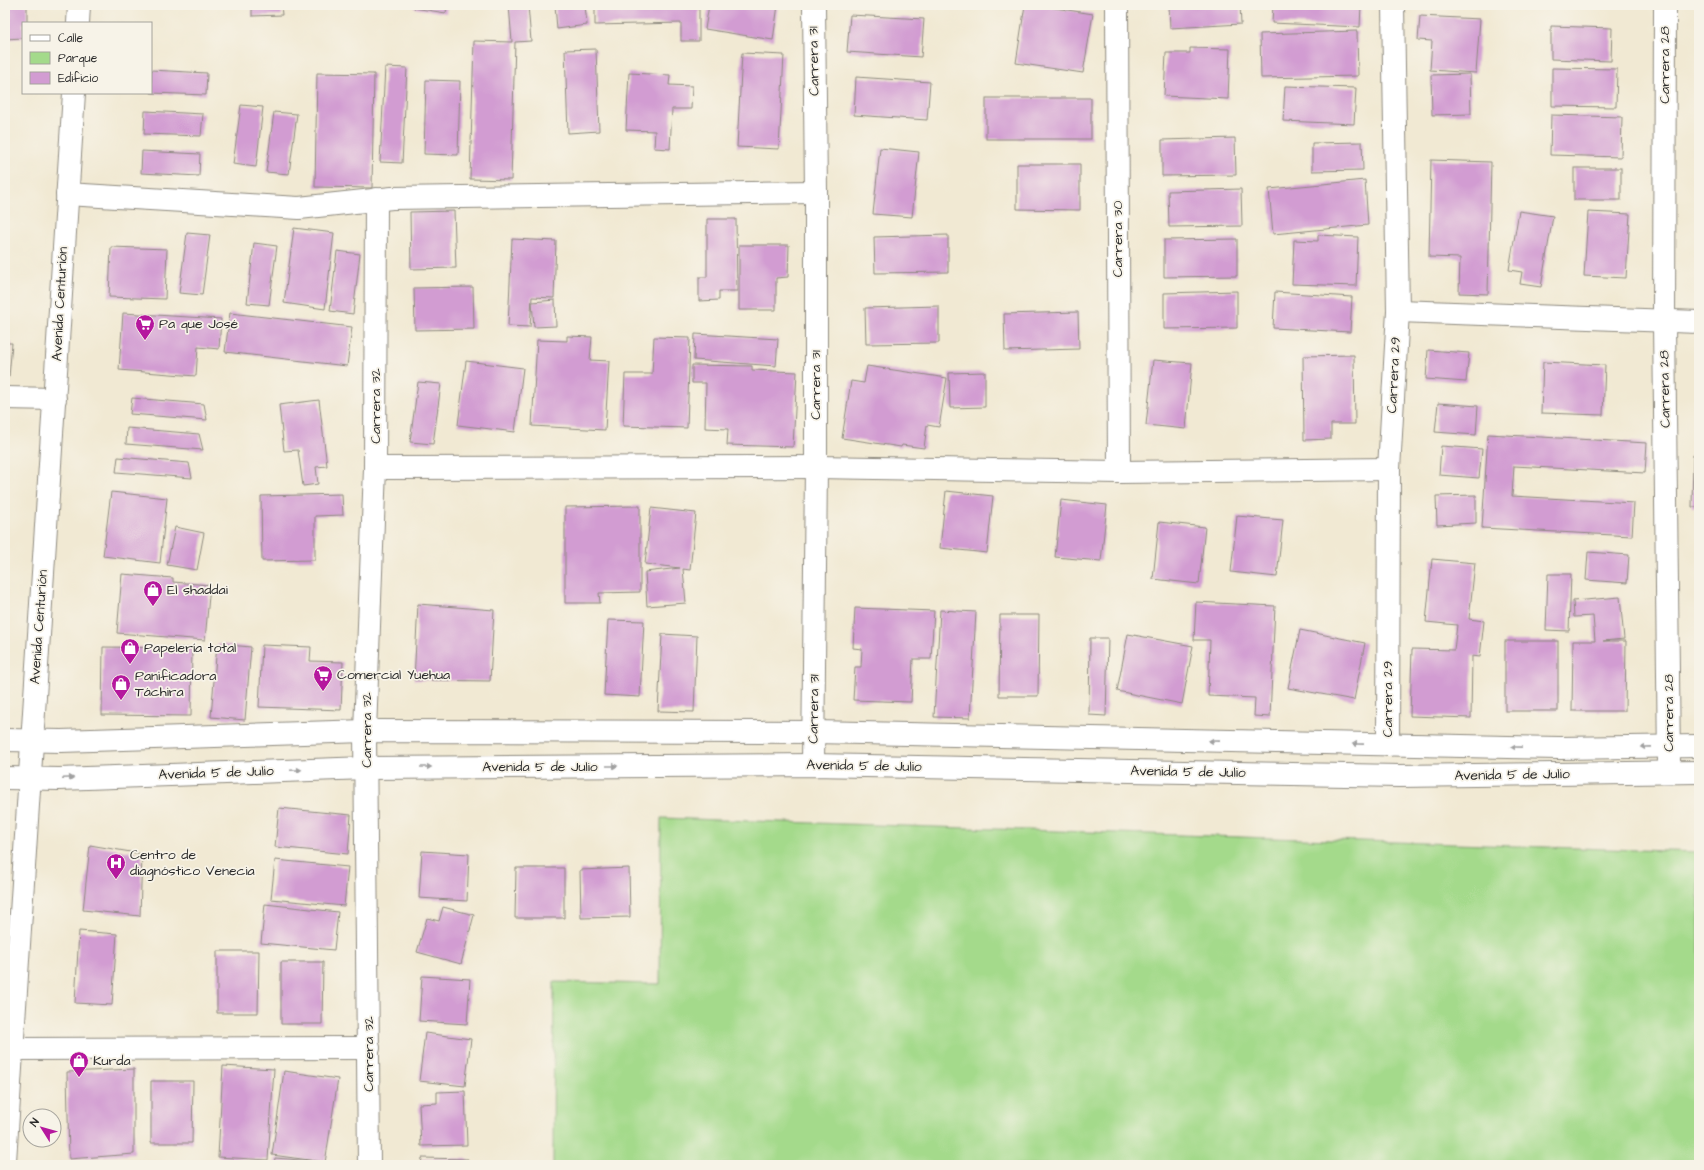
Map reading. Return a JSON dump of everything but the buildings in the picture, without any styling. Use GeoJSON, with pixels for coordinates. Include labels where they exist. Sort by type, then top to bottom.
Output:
{"type":"FeatureCollection","features":[{"type":"Feature","properties":{"kind":"street"},"geometry":{"type":"LineString","coordinates":[[78,22],[79,5]]}},
{"type":"Feature","properties":{"kind":"street","name":"Carrera 31"},"geometry":{"type":"LineString","coordinates":[[814,5],[816,192],[814,765]]}},
{"type":"Feature","properties":{"kind":"street","name":"Carrera 30"},"geometry":{"type":"LineString","coordinates":[[1117,5],[1119,472]]}},
{"type":"Feature","properties":{"kind":"street","name":"Carrera 29"},"geometry":{"type":"LineString","coordinates":[[1388,745],[1389,469],[1398,311],[1393,5]]}},
{"type":"Feature","properties":{"kind":"street","name":"Carrera 28"},"geometry":{"type":"LineString","coordinates":[[1665,5],[1664,322],[1670,747],[1668,773]]}},
{"type":"Feature","properties":{"kind":"street","name":"Avenida Centurión"},"geometry":{"type":"LineString","coordinates":[[5,1161],[74,94]]}},
{"type":"Feature","properties":{"kind":"street"},"geometry":{"type":"LineString","coordinates":[[67,194],[299,208],[320,207],[376,199],[816,192]]}},
{"type":"Feature","properties":{"kind":"street","name":"Carrera 32"},"geometry":{"type":"LineString","coordinates":[[369,1165],[365,731],[375,468],[376,199]]}},
{"type":"Feature","properties":{"kind":"street"},"geometry":{"type":"LineString","coordinates":[[1398,311],[1664,322],[1699,322]]}},
{"type":"Feature","properties":{"kind":"street"},"geometry":{"type":"LineString","coordinates":[[5,398],[54,399]]}},
{"type":"Feature","properties":{"kind":"street"},"geometry":{"type":"LineString","coordinates":[[375,468],[816,467],[1119,472],[1389,469]]}},
{"type":"Feature","properties":{"kind":"street","name":"Avenida 5 de Julio"},"geometry":{"type":"LineString","coordinates":[[5,740],[365,731],[815,732],[1559,748],[1699,746]]}},
{"type":"Feature","properties":{"kind":"street"},"geometry":{"type":"LineString","coordinates":[[1239,741],[1240,773]]}},
{"type":"Feature","properties":{"kind":"street","name":"Avenida 5 de Julio"},"geometry":{"type":"LineString","coordinates":[[5,778],[59,779],[366,768],[814,765],[1399,776],[1699,772]]}},
{"type":"Feature","properties":{"kind":"street"},"geometry":{"type":"LineString","coordinates":[[12,1048],[369,1048]]}},
{"type":"Feature","properties":{"kind":"green space"},"geometry":{"type":"Polygon","coordinates":[[[661,818],[1699,852],[1699,1165],[553,1165],[554,982],[660,984],[661,818]]]}},
{"type":"Feature","properties":{"kind":"place","name":"Pa que José"},"geometry":{"type":"Point","coordinates":[145,341]}},
{"type":"Feature","properties":{"kind":"place","name":"El shaddai"},"geometry":{"type":"Point","coordinates":[153,607]}},
{"type":"Feature","properties":{"kind":"place","name":"Papelería total"},"geometry":{"type":"Point","coordinates":[130,665]}},
{"type":"Feature","properties":{"kind":"place","name":"Comercial Yuehua"},"geometry":{"type":"Point","coordinates":[323,692]}},
{"type":"Feature","properties":{"kind":"place","name":"Panificadora Táchira"},"geometry":{"type":"Point","coordinates":[121,701]}},
{"type":"Feature","properties":{"kind":"place","name":"Centro de diagnóstico Venecia"},"geometry":{"type":"Point","coordinates":[116,880]}},
{"type":"Feature","properties":{"kind":"place","name":"Kurda"},"geometry":{"type":"Point","coordinates":[79,1078]}}]}
